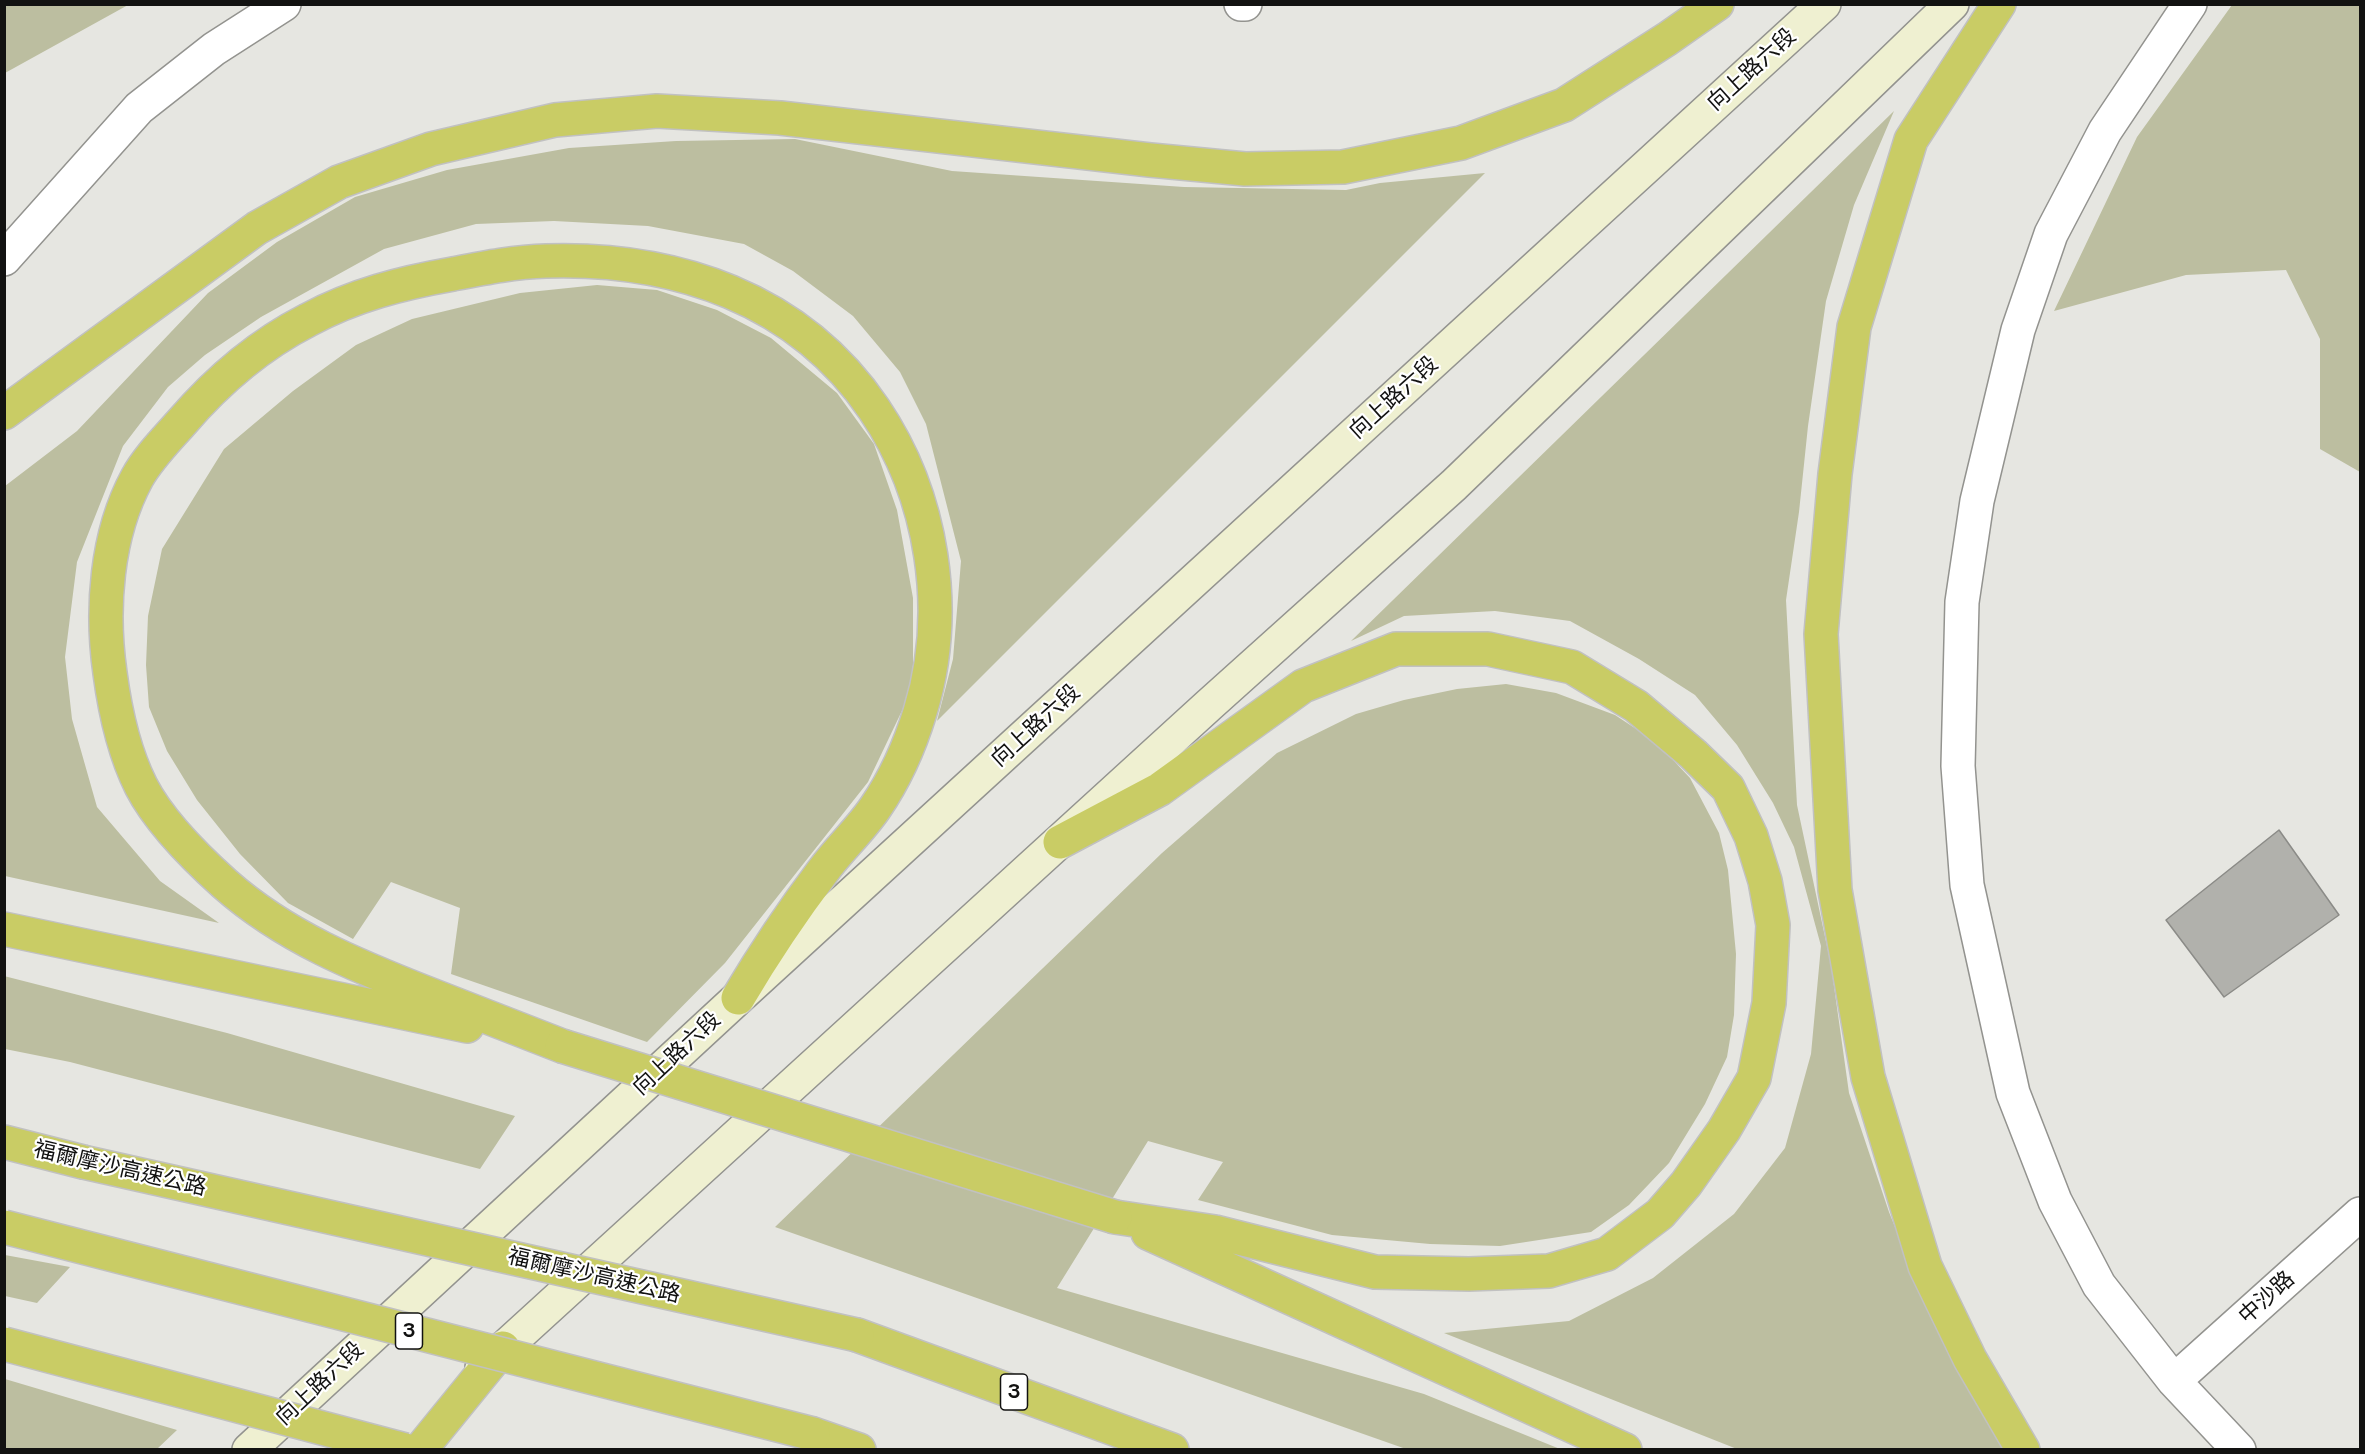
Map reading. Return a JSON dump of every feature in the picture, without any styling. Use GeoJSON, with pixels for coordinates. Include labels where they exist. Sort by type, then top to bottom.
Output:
{"type":"FeatureCollection","features":[{"type":"Feature","properties":{"kind":"highway"},"geometry":{"type":"LineString","coordinates":[[4,413],[257,228],[339,182],[430,149],[555,120],[657,111],[780,118],[1245,169],[1343,167],[1461,143],[1564,105],[1717,4]]}},
{"type":"Feature","properties":{"kind":"highway"},"geometry":{"type":"LineString","coordinates":[[1999,4],[1911,140],[1854,327],[1835,474],[1821,634],[1835,890],[1868,1077],[1925,1266],[1970,1359],[2024,1449]]}},
{"type":"Feature","properties":{"kind":"highway"},"geometry":{"type":"LineString","coordinates":[[738,998],[798,904],[834,855],[874,810],[905,752],[921,709],[931,663],[935,635],[935,596],[923,514],[908,472],[889,431],[864,394],[834,360],[800,331],[773,313],[725,288],[683,274],[640,266],[549,261],[502,264],[408,282],[362,296],[308,320],[267,344],[229,374],[196,406],[139,475],[121,517],[111,562],[106,608],[107,654],[113,700],[125,745],[142,788],[195,856],[226,886],[310,943],[355,965],[562,1046],[1115,1217],[1625,1449]]}},
{"type":"Feature","properties":{"kind":"highway"},"geometry":{"type":"LineString","coordinates":[[1060,842],[1160,789],[1303,686],[1396,649],[1488,649],[1572,667],[1636,705],[1693,754],[1728,788],[1751,836],[1765,881],[1773,925],[1769,1003],[1754,1078],[1724,1130],[1686,1184],[1660,1214],[1607,1254],[1548,1271],[1469,1274],[1375,1272],[1215,1232],[1115,1217]]}},
{"type":"Feature","properties":{"kind":"highway"},"geometry":{"type":"LineString","coordinates":[[4,928],[562,1046]]}},
{"type":"Feature","properties":{"kind":"highway","name":"福爾摩沙高速公路"},"geometry":{"type":"LineString","coordinates":[[4,1142],[83,1162],[857,1335],[1172,1449]]}},
{"type":"Feature","properties":{"kind":"highway","name":"3"},"geometry":{"type":"LineString","coordinates":[[4,1227],[813,1434],[859,1449]]}},
{"type":"Feature","properties":{"kind":"highway"},"geometry":{"type":"LineString","coordinates":[[4,1344],[405,1449]]}},
{"type":"Feature","properties":{"kind":"highway"},"geometry":{"type":"LineString","coordinates":[[420,1449],[503,1348]]}},
{"type":"Feature","properties":{"kind":"main road","name":"向上路六段"},"geometry":{"type":"LineString","coordinates":[[249,1449],[1824,4]]}},
{"type":"Feature","properties":{"kind":"main road"},"geometry":{"type":"LineString","coordinates":[[397,1449],[503,1348],[1454,485],[1952,4]]}},
{"type":"Feature","properties":{"kind":"street"},"geometry":{"type":"LineString","coordinates":[[4,260],[139,108],[214,49],[284,4]]}},
{"type":"Feature","properties":{"kind":"street"},"geometry":{"type":"LineString","coordinates":[[2190,4],[2105,131],[2051,234],[2018,330],[1977,501],[1962,602],[1958,766],[1967,885],[2013,1093],[2055,1201],[2099,1285],[2174,1381],[2239,1449]]}},
{"type":"Feature","properties":{"kind":"street","name":"中沙路"},"geometry":{"type":"LineString","coordinates":[[2174,1381],[2361,1214]]}},
{"type":"Feature","properties":{"kind":"green space"},"geometry":{"type":"Polygon","coordinates":[[[5,4],[128,4],[128,5],[5,73],[5,4]]]}},
{"type":"Feature","properties":{"kind":"green space"},"geometry":{"type":"Polygon","coordinates":[[[2232,5],[2360,5],[2360,472],[2320,449],[2320,339],[2286,270],[2186,275],[2054,311],[2137,137],[2232,5]]]}},
{"type":"Feature","properties":{"kind":"green space"},"geometry":{"type":"Polygon","coordinates":[[[1894,111],[1854,205],[1826,301],[1808,426],[1799,512],[1786,600],[1797,805],[1831,965],[1849,1093],[1889,1212],[1930,1315],[1970,1392],[2006,1449],[1737,1449],[1444,1333],[1569,1321],[1653,1278],[1734,1214],[1785,1148],[1811,1054],[1821,946],[1794,847],[1773,803],[1737,745],[1695,695],[1639,659],[1570,621],[1495,611],[1404,616],[1351,641],[1894,111]]]}},
{"type":"Feature","properties":{"kind":"green space"},"geometry":{"type":"Polygon","coordinates":[[[795,139],[952,171],[1184,187],[1346,190],[1380,183],[1485,173],[937,721],[953,659],[961,561],[926,424],[900,372],[853,316],[793,271],[744,244],[648,226],[554,221],[476,224],[384,249],[261,317],[205,355],[168,387],[123,446],[77,562],[65,657],[72,719],[97,807],[160,881],[219,923],[5,876],[5,486],[77,431],[208,293],[277,242],[355,197],[447,170],[569,148],[676,141],[795,139]]]}},
{"type":"Feature","properties":{"kind":"green space"},"geometry":{"type":"Polygon","coordinates":[[[597,285],[657,290],[717,310],[771,338],[837,393],[874,444],[897,510],[913,598],[913,665],[909,696],[868,782],[725,963],[647,1042],[451,974],[460,908],[391,882],[353,939],[288,903],[240,854],[197,800],[167,751],[149,707],[146,665],[148,616],[162,549],[224,449],[293,391],[356,345],[412,319],[520,293],[597,285]]]}},
{"type":"Feature","properties":{"kind":"green space"},"geometry":{"type":"Polygon","coordinates":[[[1506,684],[1556,693],[1615,715],[1656,742],[1690,778],[1719,833],[1728,870],[1736,954],[1734,1015],[1727,1057],[1705,1104],[1669,1163],[1629,1205],[1591,1232],[1500,1246],[1430,1244],[1332,1235],[1198,1200],[1223,1162],[1148,1141],[1057,1288],[1424,1394],[1560,1449],[1406,1449],[775,1227],[1162,853],[1277,753],[1356,714],[1404,700],[1457,689],[1506,684]]]}},
{"type":"Feature","properties":{"kind":"green space"},"geometry":{"type":"Polygon","coordinates":[[[4,976],[227,1033],[515,1116],[480,1169],[70,1062],[5,1049],[4,976]]]}},
{"type":"Feature","properties":{"kind":"green space"},"geometry":{"type":"Polygon","coordinates":[[[5,1255],[70,1267],[37,1303],[5,1296],[5,1255]]]}},
{"type":"Feature","properties":{"kind":"green space"},"geometry":{"type":"Polygon","coordinates":[[[4,1379],[177,1430],[157,1449],[5,1449],[4,1379]]]}},
{"type":"Feature","properties":{"kind":"building"},"geometry":{"type":"Polygon","coordinates":[[[2279,830],[2339,915],[2224,997],[2166,920],[2279,830]]]}}]}
